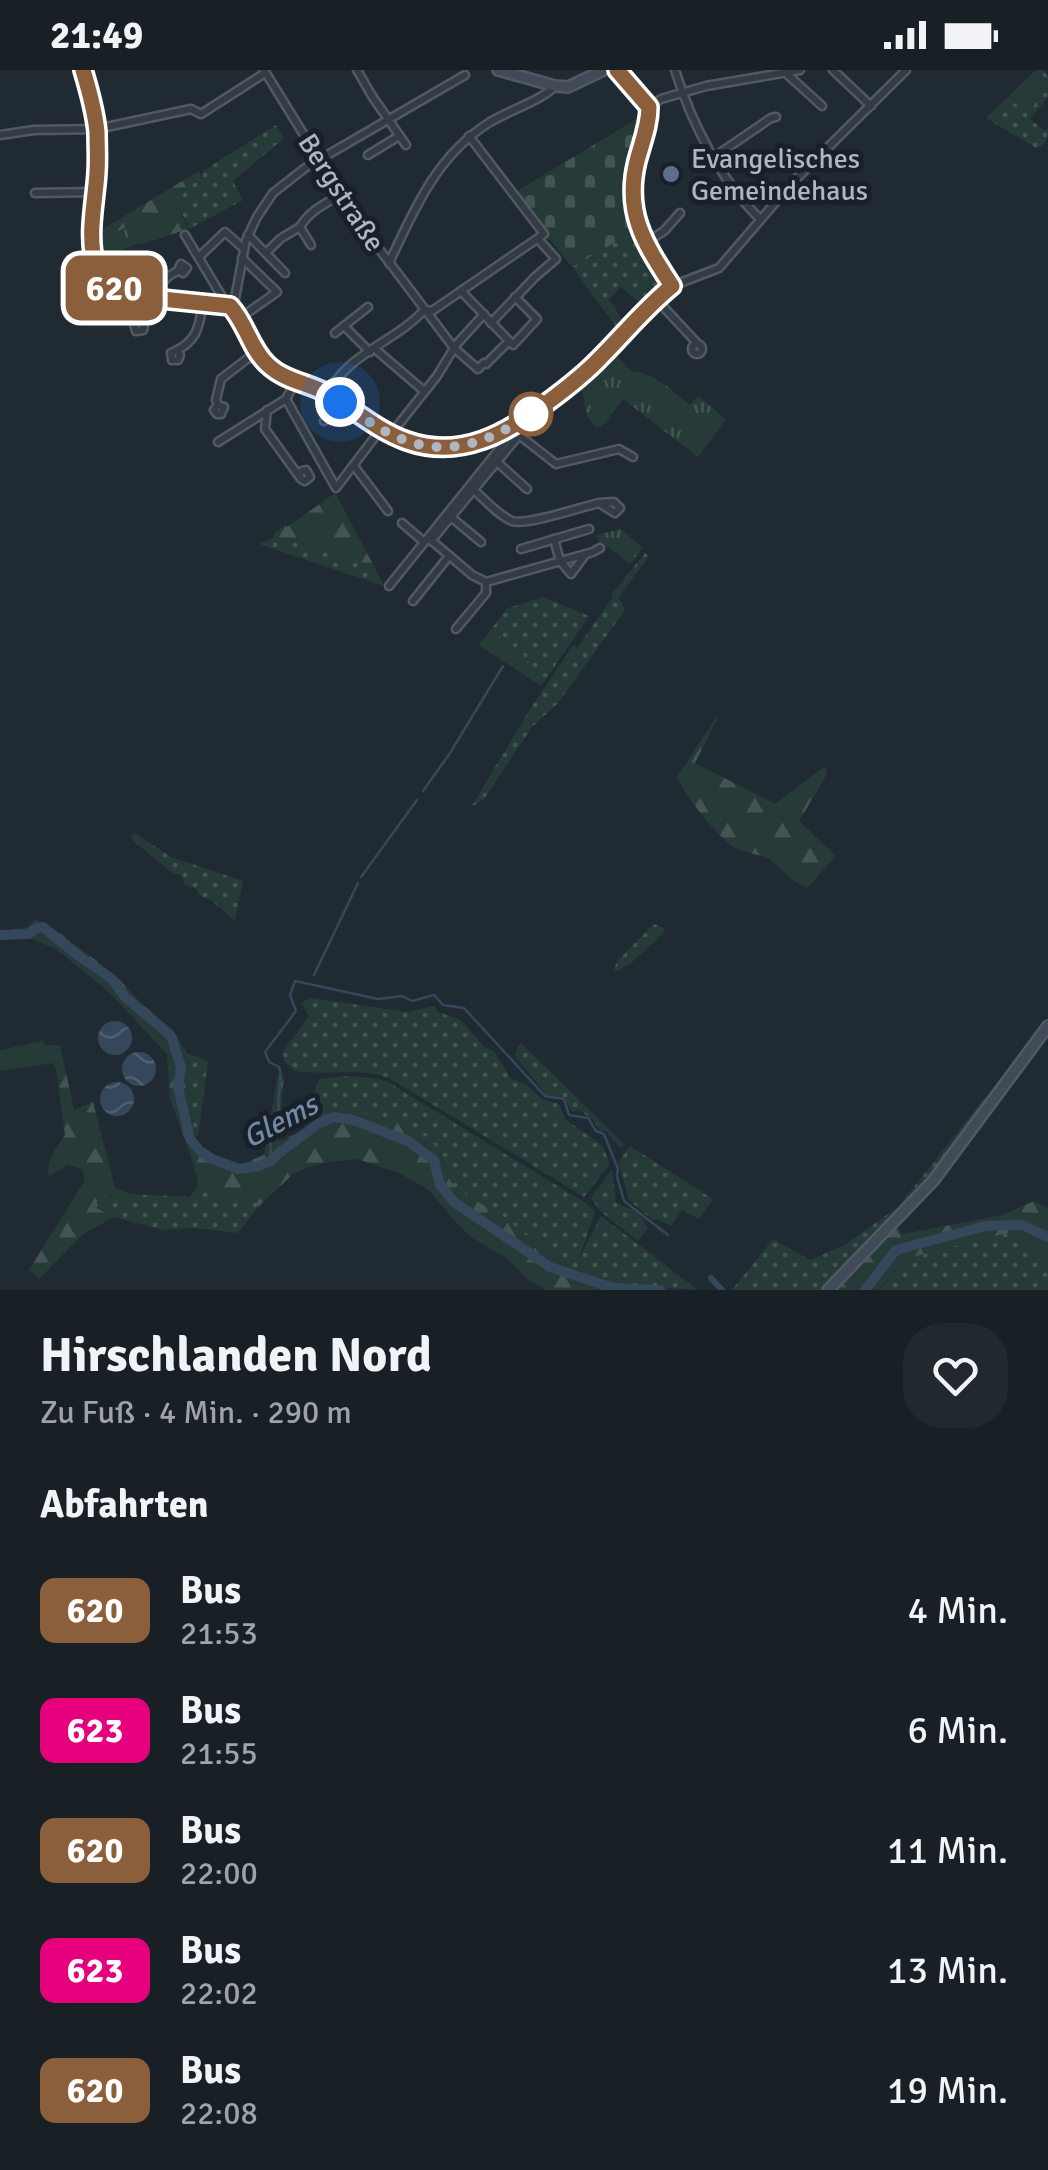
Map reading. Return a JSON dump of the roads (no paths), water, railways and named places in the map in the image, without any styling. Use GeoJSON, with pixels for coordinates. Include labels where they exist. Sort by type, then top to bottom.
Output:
{"type":"FeatureCollection","features":[{"type":"Feature","properties":{"kind":"street"},"geometry":{"type":"LineString","coordinates":[[83,70],[96,129],[92,252],[100,272],[120,292],[230,307]]}},
{"type":"Feature","properties":{"kind":"street"},"geometry":{"type":"LineString","coordinates":[[357,70],[406,146]]}},
{"type":"Feature","properties":{"kind":"street"},"geometry":{"type":"LineString","coordinates":[[498,70],[572,87],[604,70]]}},
{"type":"Feature","properties":{"kind":"street"},"geometry":{"type":"LineString","coordinates":[[616,70],[649,107],[633,197],[646,243],[672,286]]}},
{"type":"Feature","properties":{"kind":"street"},"geometry":{"type":"LineString","coordinates":[[675,70],[693,122],[736,193],[760,219]]}},
{"type":"Feature","properties":{"kind":"street"},"geometry":{"type":"LineString","coordinates":[[649,107],[724,82],[800,70]]}},
{"type":"Feature","properties":{"kind":"street"},"geometry":{"type":"LineString","coordinates":[[833,70],[871,106]]}},
{"type":"Feature","properties":{"kind":"street"},"geometry":{"type":"LineString","coordinates":[[186,235],[240,318],[256,352],[271,368],[294,382],[328,394],[392,434],[420,444],[462,446],[515,426],[586,372],[656,298],[672,286],[719,268],[821,153],[906,70]]}},
{"type":"Feature","properties":{"kind":"street"},"geometry":{"type":"LineString","coordinates":[[0,135],[96,129],[191,109],[204,112],[264,71]]}},
{"type":"Feature","properties":{"kind":"street","name":"Bergstraße"},"geometry":{"type":"LineString","coordinates":[[264,71],[340,195],[454,347],[478,369],[509,341]]}},
{"type":"Feature","properties":{"kind":"street"},"geometry":{"type":"LineString","coordinates":[[787,74],[822,106]]}},
{"type":"Feature","properties":{"kind":"street"},"geometry":{"type":"LineString","coordinates":[[230,307],[248,235],[273,193],[287,180],[465,75]]}},
{"type":"Feature","properties":{"kind":"street"},"geometry":{"type":"LineString","coordinates":[[389,263],[431,181],[453,150],[505,112],[555,86]]}},
{"type":"Feature","properties":{"kind":"street"},"geometry":{"type":"LineString","coordinates":[[714,157],[776,117]]}},
{"type":"Feature","properties":{"kind":"street"},"geometry":{"type":"LineString","coordinates":[[368,156],[400,136]]}},
{"type":"Feature","properties":{"kind":"street"},"geometry":{"type":"LineString","coordinates":[[468,136],[556,258],[490,323]]}},
{"type":"Feature","properties":{"kind":"street"},"geometry":{"type":"LineString","coordinates":[[35,193],[95,192]]}},
{"type":"Feature","properties":{"kind":"street"},"geometry":{"type":"LineString","coordinates":[[266,253],[308,215],[340,195]]}},
{"type":"Feature","properties":{"kind":"street"},"geometry":{"type":"LineString","coordinates":[[646,243],[680,213]]}},
{"type":"Feature","properties":{"kind":"street"},"geometry":{"type":"LineString","coordinates":[[300,226],[311,245]]}},
{"type":"Feature","properties":{"kind":"street"},"geometry":{"type":"LineString","coordinates":[[199,258],[225,232],[277,292],[240,318]]}},
{"type":"Feature","properties":{"kind":"street"},"geometry":{"type":"LineString","coordinates":[[248,235],[285,273]]}},
{"type":"Feature","properties":{"kind":"street"},"geometry":{"type":"LineString","coordinates":[[328,394],[341,376],[424,310],[432,311],[541,236]]}},
{"type":"Feature","properties":{"kind":"street"},"geometry":{"type":"LineString","coordinates":[[141,323],[156,309],[158,288],[178,272]]}},
{"type":"Feature","properties":{"kind":"street"},"geometry":{"type":"LineString","coordinates":[[460,291],[512,344],[537,319],[514,298]]}},
{"type":"Feature","properties":{"kind":"street"},"geometry":{"type":"LineString","coordinates":[[656,298],[697,343]]}},
{"type":"Feature","properties":{"kind":"street"},"geometry":{"type":"LineString","coordinates":[[178,352],[198,333],[203,303]]}},
{"type":"Feature","properties":{"kind":"street"},"geometry":{"type":"LineString","coordinates":[[335,333],[368,307]]}},
{"type":"Feature","properties":{"kind":"street"},"geometry":{"type":"LineString","coordinates":[[392,434],[438,376],[454,347],[484,314]]}},
{"type":"Feature","properties":{"kind":"street"},"geometry":{"type":"LineString","coordinates":[[344,326],[424,390]]}},
{"type":"Feature","properties":{"kind":"street"},"geometry":{"type":"LineString","coordinates":[[218,405],[219,381],[256,352]]}},
{"type":"Feature","properties":{"kind":"street"},"geometry":{"type":"LineString","coordinates":[[218,442],[286,399],[294,382]]}},
{"type":"Feature","properties":{"kind":"street"},"geometry":{"type":"LineString","coordinates":[[286,399],[336,488],[381,429]]}},
{"type":"Feature","properties":{"kind":"street"},"geometry":{"type":"LineString","coordinates":[[324,421],[340,402]]}},
{"type":"Feature","properties":{"kind":"street"},"geometry":{"type":"LineString","coordinates":[[267,410],[265,428],[299,475]]}},
{"type":"Feature","properties":{"kind":"street"},"geometry":{"type":"LineString","coordinates":[[515,426],[520,436],[556,464],[619,449],[633,457]]}},
{"type":"Feature","properties":{"kind":"street"},"geometry":{"type":"LineString","coordinates":[[389,586],[520,436]]}},
{"type":"Feature","properties":{"kind":"street"},"geometry":{"type":"LineString","coordinates":[[428,542],[509,438]]}},
{"type":"Feature","properties":{"kind":"street"},"geometry":{"type":"LineString","coordinates":[[497,462],[527,488]]}},
{"type":"Feature","properties":{"kind":"street"},"geometry":{"type":"LineString","coordinates":[[354,466],[388,511]]}},
{"type":"Feature","properties":{"kind":"street"},"geometry":{"type":"LineString","coordinates":[[474,490],[517,522],[599,503]]}},
{"type":"Feature","properties":{"kind":"street"},"geometry":{"type":"LineString","coordinates":[[452,518],[482,542]]}},
{"type":"Feature","properties":{"kind":"street"},"geometry":{"type":"LineString","coordinates":[[402,523],[472,576],[486,582],[600,548]]}},
{"type":"Feature","properties":{"kind":"street"},"geometry":{"type":"LineString","coordinates":[[520,549],[590,529]]}},
{"type":"Feature","properties":{"kind":"street"},"geometry":{"type":"LineString","coordinates":[[554,539],[560,561],[572,574],[586,554]]}},
{"type":"Feature","properties":{"kind":"street"},"geometry":{"type":"LineString","coordinates":[[413,600],[449,556]]}},
{"type":"Feature","properties":{"kind":"street"},"geometry":{"type":"LineString","coordinates":[[456,629],[486,592],[486,582]]}},
{"type":"Feature","properties":{"kind":"street"},"geometry":{"type":"LineString","coordinates":[[828,1290],[933,1181],[1048,1026]]}},
{"type":"Feature","properties":{"kind":"water"},"geometry":{"type":"Polygon","coordinates":[[[115,1021],[127,1026],[132,1038],[127,1050],[115,1055],[103,1050],[98,1038],[103,1026],[115,1021]]]}},
{"type":"Feature","properties":{"kind":"water"},"geometry":{"type":"Polygon","coordinates":[[[139,1052],[151,1057],[156,1069],[151,1081],[139,1086],[127,1081],[122,1069],[127,1057],[139,1052]]]}},
{"type":"Feature","properties":{"kind":"water"},"geometry":{"type":"Polygon","coordinates":[[[117,1082],[129,1087],[134,1099],[129,1111],[117,1116],[105,1111],[100,1099],[105,1087],[117,1082]]]}},
{"type":"Feature","properties":{"kind":"waterway"},"geometry":{"type":"LineString","coordinates":[[423,791],[503,666]]}},
{"type":"Feature","properties":{"kind":"waterway"},"geometry":{"type":"LineString","coordinates":[[361,877],[417,800]]}},
{"type":"Feature","properties":{"kind":"waterway"},"geometry":{"type":"LineString","coordinates":[[314,975],[358,883]]}},
{"type":"Feature","properties":{"kind":"waterway","name":"Glems"},"geometry":{"type":"LineString","coordinates":[[0,935],[28,934],[43,927],[112,979],[125,997],[171,1036],[181,1067],[178,1087],[190,1139],[212,1159],[239,1169],[259,1166],[319,1123],[334,1117],[353,1120],[408,1141],[434,1160],[440,1185],[454,1202],[550,1267],[613,1288],[660,1290]]}},
{"type":"Feature","properties":{"kind":"waterway"},"geometry":{"type":"LineString","coordinates":[[271,1161],[270,1119],[279,1109],[281,1077],[279,1067],[269,1062],[265,1052],[296,1011],[290,995],[295,981],[378,999],[402,996],[412,1001],[434,995],[443,1005],[464,1008],[545,1096],[564,1099],[569,1115],[588,1118],[596,1131],[604,1134],[618,1169],[624,1201],[668,1235]]}},
{"type":"Feature","properties":{"kind":"waterway","name":"Glems"},"geometry":{"type":"LineString","coordinates":[[865,1290],[896,1250],[985,1226],[1022,1225],[1048,1237]]}},
{"type":"Feature","properties":{"kind":"waterway"},"geometry":{"type":"LineString","coordinates":[[711,1278],[722,1290]]}},
{"type":"Feature","properties":{"kind":"place","name":"Evangelisches Gemeindehaus"},"geometry":{"type":"Point","coordinates":[671,174]}}]}
